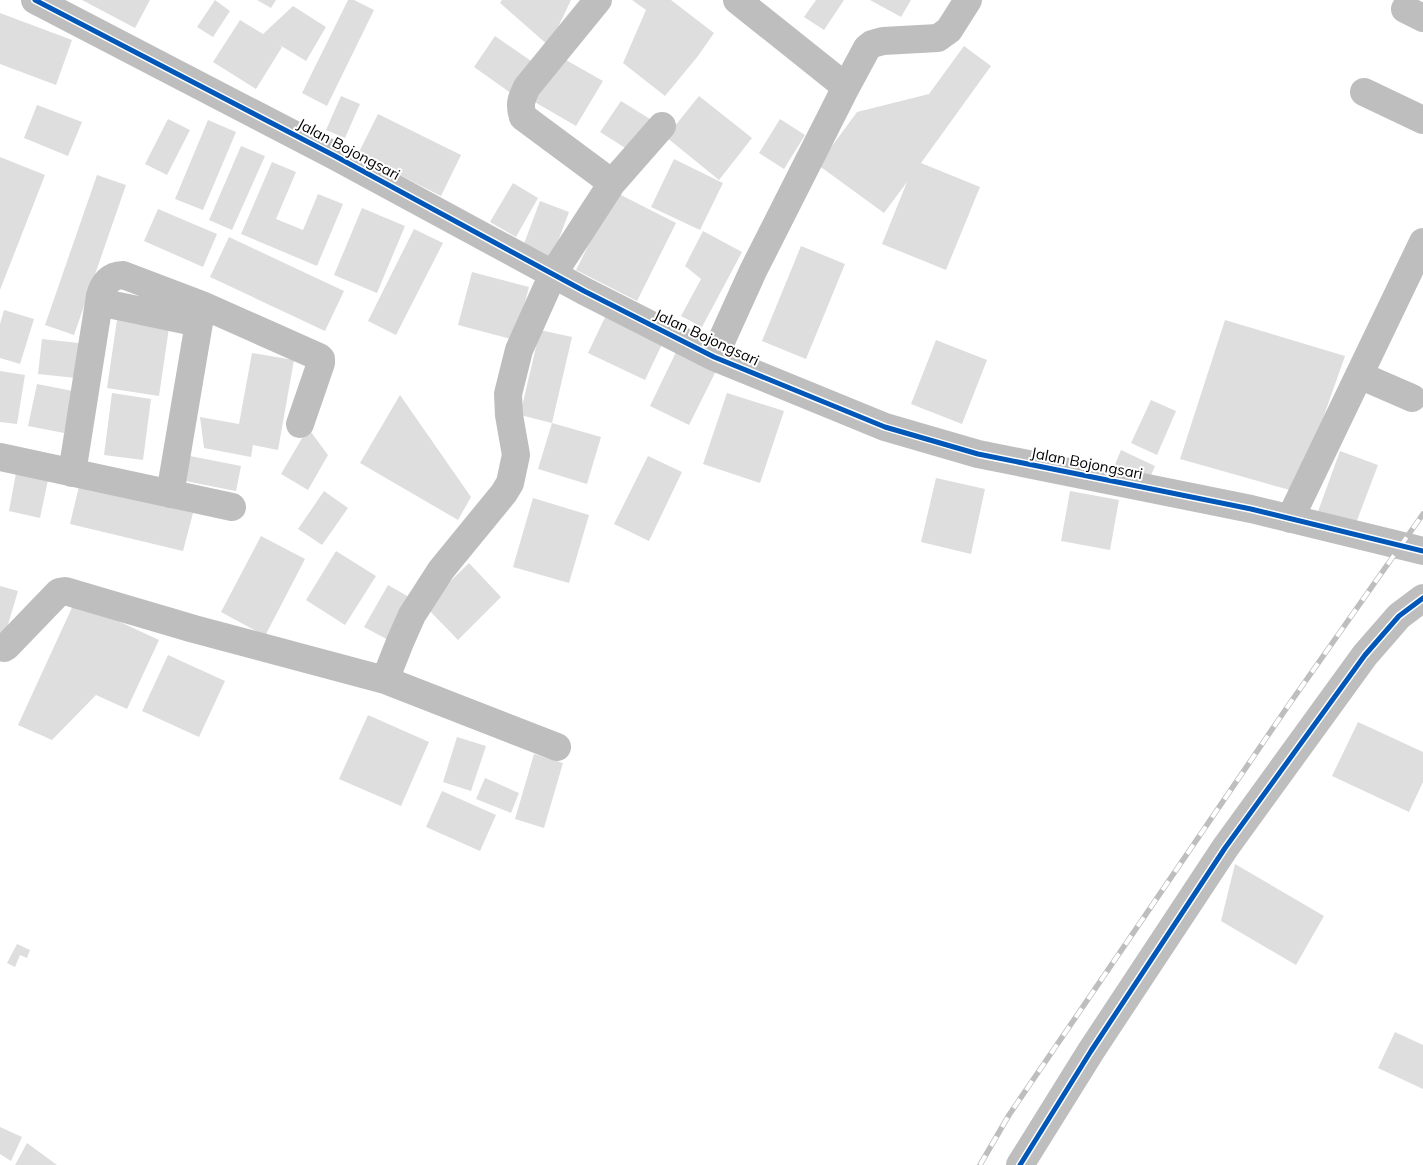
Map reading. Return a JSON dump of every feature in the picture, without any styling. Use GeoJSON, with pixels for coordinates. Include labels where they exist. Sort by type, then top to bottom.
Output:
{"type":"FeatureCollection","features":[{"type":"Feature","properties":{"kind":"street","name":"Jalan Bojongsari"},"geometry":{"type":"LineString","coordinates":[[35,0],[335,156],[553,274],[714,357],[885,427],[978,454],[1251,509],[1423,551]]}},
{"type":"Feature","properties":{"kind":"street"},"geometry":{"type":"LineString","coordinates":[[598,0],[526,87],[520,102],[520,109],[523,117],[612,183]]}},
{"type":"Feature","properties":{"kind":"street"},"geometry":{"type":"LineString","coordinates":[[737,0],[846,87]]}},
{"type":"Feature","properties":{"kind":"street"},"geometry":{"type":"LineString","coordinates":[[714,357],[752,271],[867,48],[872,44],[883,42],[938,38],[949,30],[968,0]]}},
{"type":"Feature","properties":{"kind":"street"},"geometry":{"type":"LineString","coordinates":[[1364,92],[1423,120]]}},
{"type":"Feature","properties":{"kind":"street"},"geometry":{"type":"LineString","coordinates":[[385,680],[412,615],[441,570],[504,493],[510,483],[516,455],[509,416],[508,394],[512,374],[519,350],[553,274],[612,183],[662,126]]}},
{"type":"Feature","properties":{"kind":"street"},"geometry":{"type":"LineString","coordinates":[[1290,519],[1359,375],[1415,280],[1423,242]]}},
{"type":"Feature","properties":{"kind":"street"},"geometry":{"type":"LineString","coordinates":[[72,473],[99,302],[200,314],[320,358],[321,363],[300,424]]}},
{"type":"Feature","properties":{"kind":"street"},"geometry":{"type":"LineString","coordinates":[[170,494],[200,314]]}},
{"type":"Feature","properties":{"kind":"street"},"geometry":{"type":"LineString","coordinates":[[1359,375],[1412,398]]}},
{"type":"Feature","properties":{"kind":"street"},"geometry":{"type":"LineString","coordinates":[[0,457],[232,507]]}},
{"type":"Feature","properties":{"kind":"street"},"geometry":{"type":"LineString","coordinates":[[0,647],[7,646],[60,591],[65,591],[194,629],[385,680],[557,747]]}},
{"type":"Feature","properties":{"kind":"street"},"geometry":{"type":"LineString","coordinates":[[1020,1165],[1091,1051],[1225,848],[1365,655],[1399,616],[1423,598]]}},
{"type":"Feature","properties":{"kind":"building"},"geometry":{"type":"Polygon","coordinates":[[[82,0],[150,0],[135,28],[82,0]]]}},
{"type":"Feature","properties":{"kind":"building"},"geometry":{"type":"Polygon","coordinates":[[[215,0],[230,11],[213,37],[197,27],[215,0]]]}},
{"type":"Feature","properties":{"kind":"building"},"geometry":{"type":"Polygon","coordinates":[[[257,0],[276,0],[271,8],[257,0]]]}},
{"type":"Feature","properties":{"kind":"building"},"geometry":{"type":"Polygon","coordinates":[[[348,0],[354,0],[374,10],[327,106],[302,93],[348,0]]]}},
{"type":"Feature","properties":{"kind":"building"},"geometry":{"type":"Polygon","coordinates":[[[502,0],[571,0],[549,46],[500,3],[502,0]]]}},
{"type":"Feature","properties":{"kind":"building"},"geometry":{"type":"Polygon","coordinates":[[[632,0],[671,0],[714,33],[665,96],[623,63],[646,10],[632,0]]]}},
{"type":"Feature","properties":{"kind":"building"},"geometry":{"type":"Polygon","coordinates":[[[816,0],[844,0],[824,30],[804,17],[816,0]]]}},
{"type":"Feature","properties":{"kind":"building"},"geometry":{"type":"Polygon","coordinates":[[[870,0],[911,0],[901,17],[870,0]]]}},
{"type":"Feature","properties":{"kind":"building"},"geometry":{"type":"Polygon","coordinates":[[[293,6],[326,27],[306,61],[278,44],[282,47],[256,89],[213,62],[240,20],[263,34],[293,6]]]}},
{"type":"Feature","properties":{"kind":"building"},"geometry":{"type":"Polygon","coordinates":[[[0,13],[72,40],[56,85],[0,64],[0,13]]]}},
{"type":"Feature","properties":{"kind":"building"},"geometry":{"type":"Polygon","coordinates":[[[495,36],[534,63],[512,94],[474,67],[495,36]]]}},
{"type":"Feature","properties":{"kind":"building"},"geometry":{"type":"Polygon","coordinates":[[[964,46],[991,66],[921,163],[980,187],[946,270],[882,244],[907,182],[884,213],[818,165],[857,112],[929,94],[964,46]]]}},
{"type":"Feature","properties":{"kind":"building"},"geometry":{"type":"Polygon","coordinates":[[[559,56],[603,81],[576,126],[533,101],[559,56]]]}},
{"type":"Feature","properties":{"kind":"building"},"geometry":{"type":"Polygon","coordinates":[[[341,96],[360,104],[345,138],[326,130],[341,96]]]}},
{"type":"Feature","properties":{"kind":"building"},"geometry":{"type":"Polygon","coordinates":[[[699,96],[752,138],[719,180],[666,137],[699,96]]]}},
{"type":"Feature","properties":{"kind":"building"},"geometry":{"type":"Polygon","coordinates":[[[621,101],[650,119],[630,151],[600,132],[621,101]]]}},
{"type":"Feature","properties":{"kind":"building"},"geometry":{"type":"Polygon","coordinates":[[[37,105],[82,122],[68,156],[24,138],[37,105]]]}},
{"type":"Feature","properties":{"kind":"building"},"geometry":{"type":"Polygon","coordinates":[[[378,114],[461,155],[441,196],[358,154],[378,114]]]}},
{"type":"Feature","properties":{"kind":"building"},"geometry":{"type":"Polygon","coordinates":[[[168,119],[190,130],[167,175],[145,164],[168,119]]]}},
{"type":"Feature","properties":{"kind":"building"},"geometry":{"type":"Polygon","coordinates":[[[780,119],[805,135],[784,169],[759,153],[780,119]]]}},
{"type":"Feature","properties":{"kind":"building"},"geometry":{"type":"Polygon","coordinates":[[[208,120],[236,132],[203,210],[175,199],[208,120]]]}},
{"type":"Feature","properties":{"kind":"building"},"geometry":{"type":"Polygon","coordinates":[[[241,146],[265,156],[232,230],[209,220],[241,146]]]}},
{"type":"Feature","properties":{"kind":"building"},"geometry":{"type":"Polygon","coordinates":[[[0,157],[45,175],[0,290],[0,157]]]}},
{"type":"Feature","properties":{"kind":"building"},"geometry":{"type":"Polygon","coordinates":[[[674,159],[723,183],[700,230],[651,207],[674,159]]]}},
{"type":"Feature","properties":{"kind":"building"},"geometry":{"type":"Polygon","coordinates":[[[272,162],[296,172],[276,219],[303,230],[318,194],[343,204],[317,266],[241,234],[272,162]]]}},
{"type":"Feature","properties":{"kind":"building"},"geometry":{"type":"Polygon","coordinates":[[[97,175],[126,185],[74,335],[45,325],[97,175]]]}},
{"type":"Feature","properties":{"kind":"building"},"geometry":{"type":"Polygon","coordinates":[[[513,183],[538,198],[516,237],[490,222],[513,183]]]}},
{"type":"Feature","properties":{"kind":"building"},"geometry":{"type":"Polygon","coordinates":[[[615,192],[676,223],[637,301],[576,270],[615,192]]]}},
{"type":"Feature","properties":{"kind":"building"},"geometry":{"type":"Polygon","coordinates":[[[540,201],[569,212],[551,260],[522,249],[540,201]]]}},
{"type":"Feature","properties":{"kind":"building"},"geometry":{"type":"Polygon","coordinates":[[[362,208],[405,226],[377,293],[334,275],[362,208]]]}},
{"type":"Feature","properties":{"kind":"building"},"geometry":{"type":"Polygon","coordinates":[[[158,209],[217,234],[203,267],[144,241],[158,209]]]}},
{"type":"Feature","properties":{"kind":"building"},"geometry":{"type":"Polygon","coordinates":[[[414,229],[443,243],[396,335],[368,321],[414,229]]]}},
{"type":"Feature","properties":{"kind":"building"},"geometry":{"type":"Polygon","coordinates":[[[703,231],[742,252],[702,327],[681,316],[701,279],[685,266],[703,231]]]}},
{"type":"Feature","properties":{"kind":"building"},"geometry":{"type":"Polygon","coordinates":[[[229,237],[344,291],[325,331],[210,277],[229,237]]]}},
{"type":"Feature","properties":{"kind":"building"},"geometry":{"type":"Polygon","coordinates":[[[801,246],[845,264],[806,359],[762,341],[801,246]]]}},
{"type":"Feature","properties":{"kind":"building"},"geometry":{"type":"Polygon","coordinates":[[[472,272],[529,287],[515,340],[458,325],[472,272]]]}},
{"type":"Feature","properties":{"kind":"building"},"geometry":{"type":"Polygon","coordinates":[[[4,310],[34,319],[20,364],[0,358],[0,324],[4,310]]]}},
{"type":"Feature","properties":{"kind":"building"},"geometry":{"type":"Polygon","coordinates":[[[118,313],[170,321],[159,396],[107,388],[118,313]]]}},
{"type":"Feature","properties":{"kind":"building"},"geometry":{"type":"Polygon","coordinates":[[[607,313],[664,340],[645,380],[588,353],[607,313]]]}},
{"type":"Feature","properties":{"kind":"building"},"geometry":{"type":"Polygon","coordinates":[[[1225,320],[1345,356],[1297,492],[1180,459],[1225,320]]]}},
{"type":"Feature","properties":{"kind":"building"},"geometry":{"type":"Polygon","coordinates":[[[540,330],[572,337],[552,423],[520,415],[540,330]]]}},
{"type":"Feature","properties":{"kind":"building"},"geometry":{"type":"Polygon","coordinates":[[[42,339],[79,343],[76,378],[38,374],[42,339]]]}},
{"type":"Feature","properties":{"kind":"building"},"geometry":{"type":"Polygon","coordinates":[[[936,340],[987,360],[962,424],[911,404],[936,340]]]}},
{"type":"Feature","properties":{"kind":"building"},"geometry":{"type":"Polygon","coordinates":[[[678,348],[718,367],[689,425],[650,406],[678,348]]]}},
{"type":"Feature","properties":{"kind":"building"},"geometry":{"type":"Polygon","coordinates":[[[252,353],[294,360],[278,450],[253,445],[251,457],[204,448],[200,417],[239,424],[252,353]]]}},
{"type":"Feature","properties":{"kind":"building"},"geometry":{"type":"Polygon","coordinates":[[[0,371],[25,375],[17,424],[0,422],[0,371]]]}},
{"type":"Feature","properties":{"kind":"building"},"geometry":{"type":"Polygon","coordinates":[[[37,384],[73,391],[64,433],[28,426],[37,384]]]}},
{"type":"Feature","properties":{"kind":"building"},"geometry":{"type":"Polygon","coordinates":[[[112,393],[151,399],[143,460],[104,455],[112,393]]]}},
{"type":"Feature","properties":{"kind":"building"},"geometry":{"type":"Polygon","coordinates":[[[727,393],[784,411],[760,483],[703,464],[727,393]]]}},
{"type":"Feature","properties":{"kind":"building"},"geometry":{"type":"Polygon","coordinates":[[[400,395],[471,497],[458,520],[360,463],[400,395]]]}},
{"type":"Feature","properties":{"kind":"building"},"geometry":{"type":"Polygon","coordinates":[[[1151,400],[1176,411],[1157,455],[1131,443],[1151,400]]]}},
{"type":"Feature","properties":{"kind":"building"},"geometry":{"type":"Polygon","coordinates":[[[552,423],[601,437],[587,484],[538,469],[552,423]]]}},
{"type":"Feature","properties":{"kind":"building"},"geometry":{"type":"Polygon","coordinates":[[[308,428],[328,455],[308,490],[281,474],[308,428]]]}},
{"type":"Feature","properties":{"kind":"building"},"geometry":{"type":"Polygon","coordinates":[[[1121,450],[1155,466],[1148,482],[1114,467],[1121,450]]]}},
{"type":"Feature","properties":{"kind":"building"},"geometry":{"type":"Polygon","coordinates":[[[1340,451],[1378,465],[1353,531],[1316,517],[1340,451]]]}},
{"type":"Feature","properties":{"kind":"building"},"geometry":{"type":"Polygon","coordinates":[[[190,456],[241,466],[236,491],[185,481],[190,456]]]}},
{"type":"Feature","properties":{"kind":"building"},"geometry":{"type":"Polygon","coordinates":[[[648,456],[682,472],[649,541],[614,524],[648,456]]]}},
{"type":"Feature","properties":{"kind":"building"},"geometry":{"type":"Polygon","coordinates":[[[16,473],[48,480],[40,518],[9,511],[16,473]]]}},
{"type":"Feature","properties":{"kind":"building"},"geometry":{"type":"Polygon","coordinates":[[[936,478],[985,489],[971,554],[921,542],[936,478]]]}},
{"type":"Feature","properties":{"kind":"building"},"geometry":{"type":"Polygon","coordinates":[[[79,486],[193,513],[183,551],[70,524],[79,486]]]}},
{"type":"Feature","properties":{"kind":"building"},"geometry":{"type":"Polygon","coordinates":[[[324,491],[348,508],[322,545],[298,529],[324,491]]]}},
{"type":"Feature","properties":{"kind":"building"},"geometry":{"type":"Polygon","coordinates":[[[1070,491],[1119,500],[1110,550],[1061,541],[1070,491]]]}},
{"type":"Feature","properties":{"kind":"building"},"geometry":{"type":"Polygon","coordinates":[[[533,498],[589,515],[569,583],[513,567],[533,498]]]}},
{"type":"Feature","properties":{"kind":"building"},"geometry":{"type":"Polygon","coordinates":[[[261,536],[305,559],[265,636],[221,612],[261,536]]]}},
{"type":"Feature","properties":{"kind":"building"},"geometry":{"type":"Polygon","coordinates":[[[336,551],[376,576],[345,625],[306,600],[336,551]]]}},
{"type":"Feature","properties":{"kind":"building"},"geometry":{"type":"Polygon","coordinates":[[[469,563],[501,597],[458,640],[425,606],[469,563]]]}},
{"type":"Feature","properties":{"kind":"building"},"geometry":{"type":"Polygon","coordinates":[[[388,585],[416,601],[392,642],[364,627],[388,585]]]}},
{"type":"Feature","properties":{"kind":"building"},"geometry":{"type":"Polygon","coordinates":[[[0,586],[18,591],[4,638],[0,637],[0,586]]]}},
{"type":"Feature","properties":{"kind":"building"},"geometry":{"type":"Polygon","coordinates":[[[75,601],[159,640],[127,709],[96,695],[52,740],[18,725],[75,601]]]}},
{"type":"Feature","properties":{"kind":"building"},"geometry":{"type":"Polygon","coordinates":[[[168,655],[225,681],[199,737],[142,711],[168,655]]]}},
{"type":"Feature","properties":{"kind":"building"},"geometry":{"type":"Polygon","coordinates":[[[368,715],[429,742],[401,806],[339,779],[368,715]]]}},
{"type":"Feature","properties":{"kind":"building"},"geometry":{"type":"Polygon","coordinates":[[[1358,722],[1423,752],[1423,782],[1409,812],[1332,776],[1358,722]]]}},
{"type":"Feature","properties":{"kind":"building"},"geometry":{"type":"Polygon","coordinates":[[[457,737],[486,746],[471,791],[443,782],[457,737]]]}},
{"type":"Feature","properties":{"kind":"building"},"geometry":{"type":"Polygon","coordinates":[[[534,754],[563,763],[544,828],[515,819],[534,754]]]}},
{"type":"Feature","properties":{"kind":"building"},"geometry":{"type":"Polygon","coordinates":[[[485,778],[519,793],[511,813],[476,799],[485,778]]]}},
{"type":"Feature","properties":{"kind":"building"},"geometry":{"type":"Polygon","coordinates":[[[442,791],[496,815],[480,851],[426,827],[442,791]]]}},
{"type":"Feature","properties":{"kind":"building"},"geometry":{"type":"Polygon","coordinates":[[[1235,864],[1324,916],[1296,965],[1221,921],[1235,864]]]}},
{"type":"Feature","properties":{"kind":"building"},"geometry":{"type":"Polygon","coordinates":[[[17,944],[30,950],[27,958],[20,955],[15,967],[7,963],[17,944]]]}},
{"type":"Feature","properties":{"kind":"building"},"geometry":{"type":"Polygon","coordinates":[[[1395,1032],[1423,1045],[1423,1089],[1378,1068],[1395,1032]]]}},
{"type":"Feature","properties":{"kind":"building"},"geometry":{"type":"Polygon","coordinates":[[[0,1127],[22,1137],[11,1161],[0,1154],[0,1127]]]}},
{"type":"Feature","properties":{"kind":"building"},"geometry":{"type":"Polygon","coordinates":[[[27,1143],[57,1165],[15,1165],[27,1143]]]}},
{"type":"Feature","properties":{"kind":"railway"},"geometry":{"type":"LineString","coordinates":[[980,1165],[1009,1115],[1288,706],[1423,514]]}},
{"type":"Feature","properties":{"kind":"cycle path"},"geometry":{"type":"LineString","coordinates":[[35,0],[335,156],[584,291],[714,357],[885,427],[978,454],[1251,509],[1423,551]]}},
{"type":"Feature","properties":{"kind":"cycle path"},"geometry":{"type":"LineString","coordinates":[[1020,1165],[1091,1051],[1225,848],[1365,655],[1399,616],[1423,598]]}}]}
